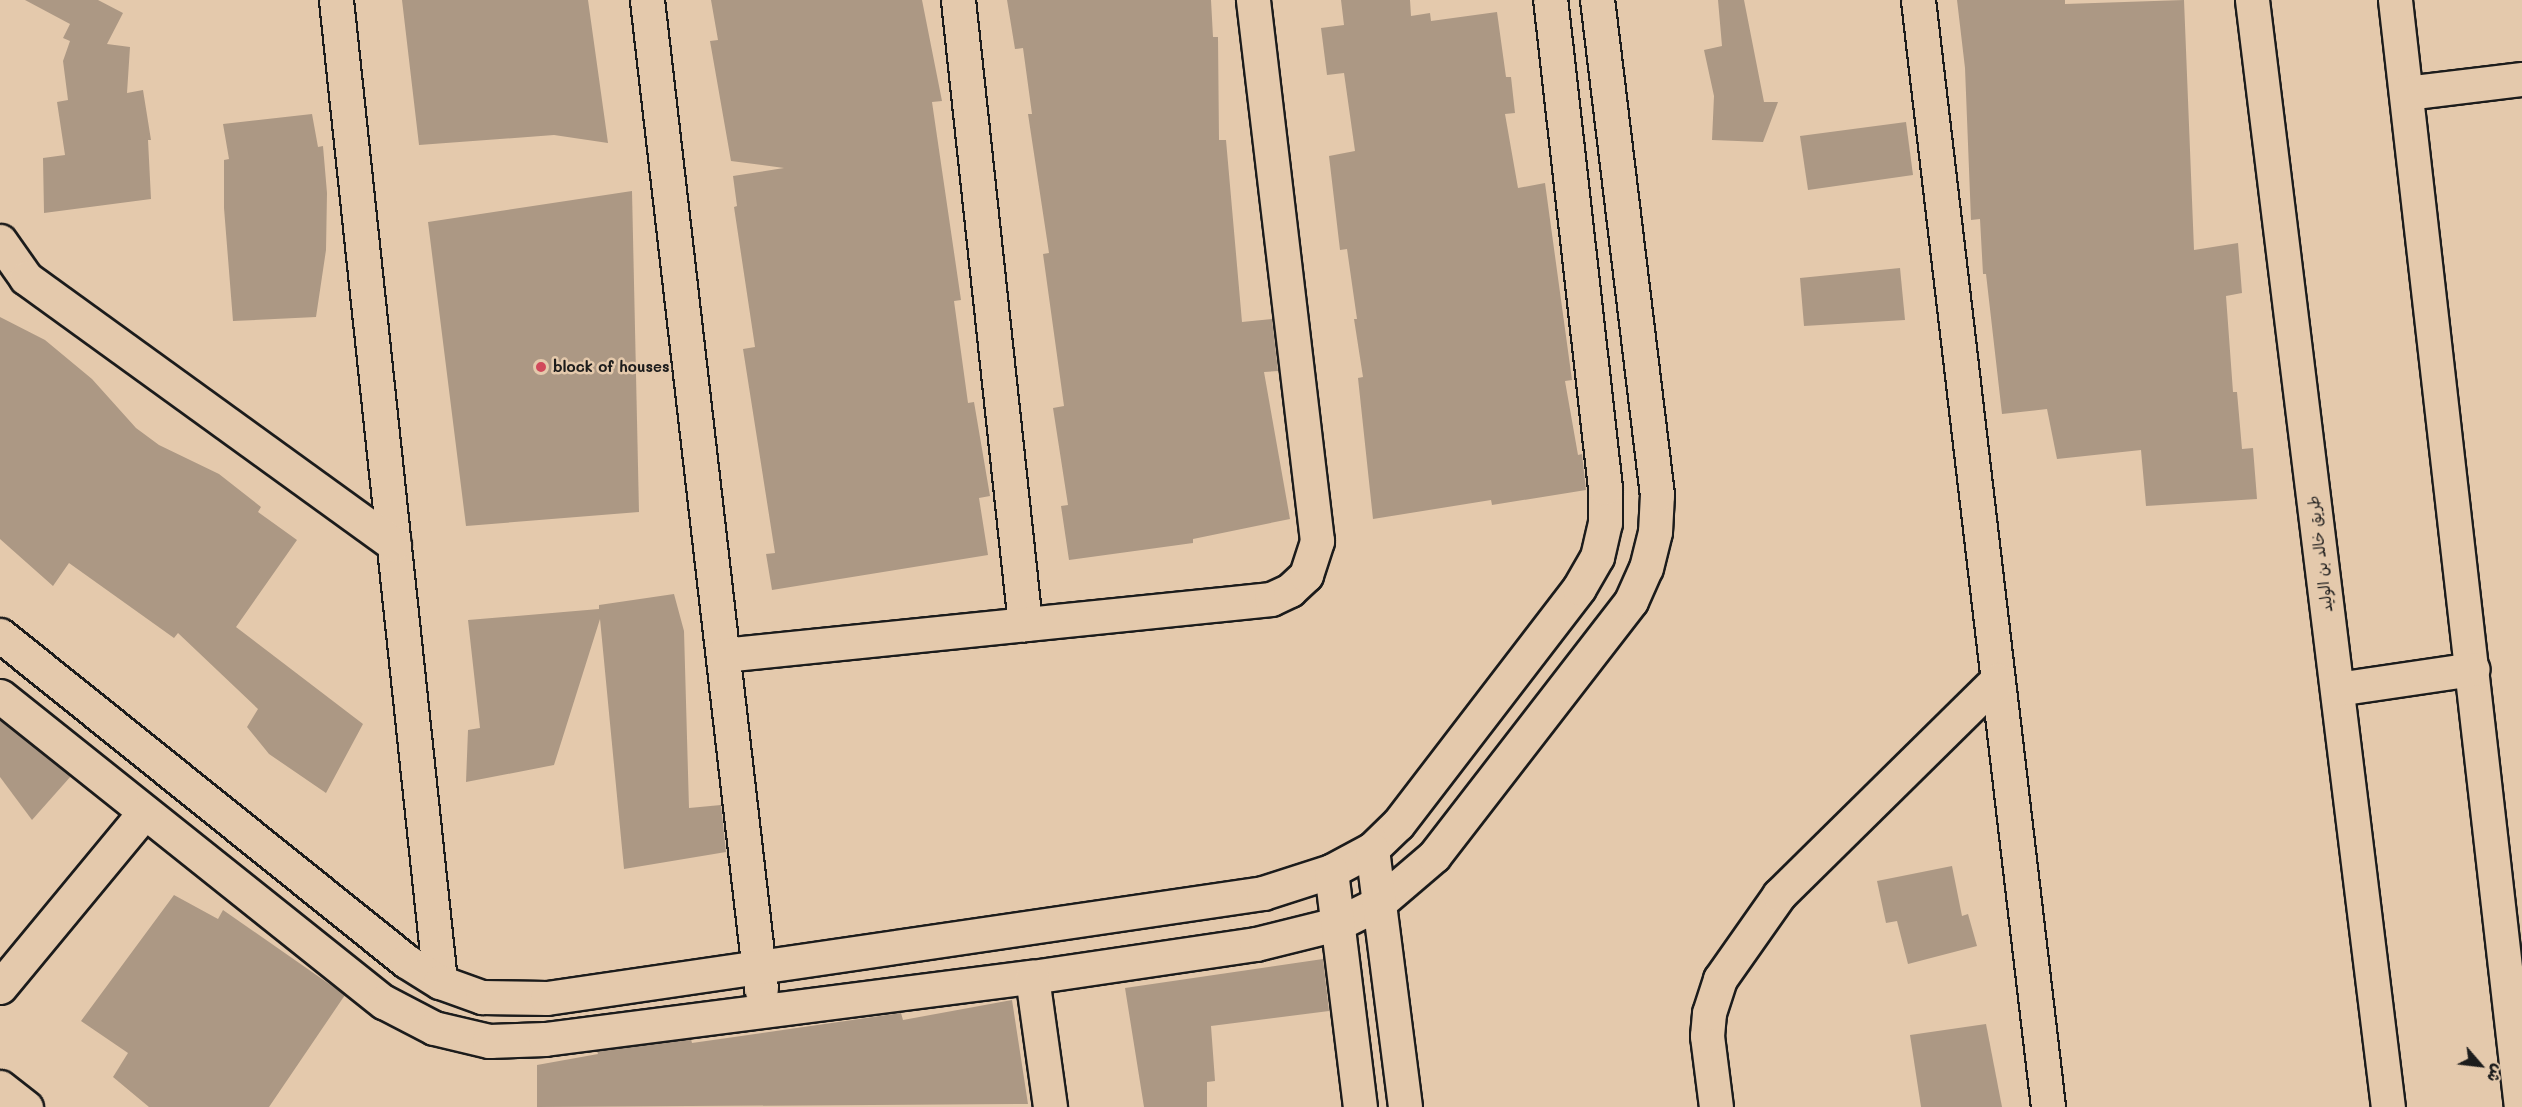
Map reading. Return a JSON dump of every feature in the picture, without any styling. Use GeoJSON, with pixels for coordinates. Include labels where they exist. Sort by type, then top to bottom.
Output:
{"type":"FeatureCollection","features":[{"type":"Feature","properties":{"kind":"street"},"geometry":{"type":"LineString","coordinates":[[336,0],[441,982]]}},
{"type":"Feature","properties":{"kind":"street"},"geometry":{"type":"LineString","coordinates":[[647,0],[764,1012]]}},
{"type":"Feature","properties":{"kind":"street"},"geometry":{"type":"LineString","coordinates":[[958,0],[1025,624]]}},
{"type":"Feature","properties":{"kind":"street"},"geometry":{"type":"LineString","coordinates":[[723,655],[1271,599],[1290,590],[1306,575],[1315,555],[1317,541],[1253,0]]}},
{"type":"Feature","properties":{"kind":"street"},"geometry":{"type":"LineString","coordinates":[[0,635],[406,961],[441,982],[482,997],[547,998],[759,968],[1263,893],[1331,871],[1372,849],[1398,824],[1579,588],[1597,557],[1605,523],[1605,488],[1550,0]]}},
{"type":"Feature","properties":{"kind":"street"},"geometry":{"type":"LineString","coordinates":[[0,696],[384,1002],[434,1028],[489,1041],[545,1039],[1032,977],[1256,944],[1337,924],[1379,903],[1434,856],[1631,601],[1646,568],[1655,532],[1657,495],[1597,0]]}},
{"type":"Feature","properties":{"kind":"street"},"geometry":{"type":"LineString","coordinates":[[1918,0],[2048,1107]]}},
{"type":"Feature","properties":{"kind":"street","name":"طريق خالد بن الوليد"},"geometry":{"type":"LineString","coordinates":[[2252,0],[2388,1107]]}},
{"type":"Feature","properties":{"kind":"street"},"geometry":{"type":"LineString","coordinates":[[2395,0],[2473,669],[2521,1107]]}},
{"type":"Feature","properties":{"kind":"street"},"geometry":{"type":"LineString","coordinates":[[2406,93],[2522,79]]}},
{"type":"Feature","properties":{"kind":"street"},"geometry":{"type":"LineString","coordinates":[[0,241],[26,278],[394,544]]}},
{"type":"Feature","properties":{"kind":"street"},"geometry":{"type":"LineString","coordinates":[[2337,689],[2473,669]]}},
{"type":"Feature","properties":{"kind":"street"},"geometry":{"type":"LineString","coordinates":[[1716,1107],[1707,1036],[1709,1013],[1726,971],[1787,887],[1998,680]]}},
{"type":"Feature","properties":{"kind":"street"},"geometry":{"type":"LineString","coordinates":[[0,987],[146,812]]}},
{"type":"Feature","properties":{"kind":"street"},"geometry":{"type":"LineString","coordinates":[[1372,849],[1405,1107]]}},
{"type":"Feature","properties":{"kind":"street"},"geometry":{"type":"LineString","coordinates":[[1331,871],[1360,1107]]}},
{"type":"Feature","properties":{"kind":"street"},"geometry":{"type":"LineString","coordinates":[[1032,977],[1050,1107]]}},
{"type":"Feature","properties":{"kind":"street"},"geometry":{"type":"LineString","coordinates":[[0,1087],[26,1107]]}},
{"type":"Feature","properties":{"kind":"building"},"geometry":{"type":"Polygon","coordinates":[[[25,0],[98,0],[123,13],[107,44],[130,47],[127,93],[143,90],[151,140],[148,140],[151,199],[44,213],[43,158],[65,155],[57,102],[68,100],[63,61],[70,41],[63,38],[70,24],[25,0]]]}},
{"type":"Feature","properties":{"kind":"building"},"geometry":{"type":"Polygon","coordinates":[[[402,0],[588,0],[608,143],[554,135],[419,145],[402,0]]]}},
{"type":"Feature","properties":{"kind":"building"},"geometry":{"type":"Polygon","coordinates":[[[711,0],[922,0],[942,101],[932,102],[961,300],[954,301],[968,403],[974,402],[990,496],[979,498],[988,555],[772,590],[766,554],[775,553],[743,349],[755,347],[734,207],[737,206],[733,176],[784,168],[731,161],[710,41],[718,40],[711,0]]]}},
{"type":"Feature","properties":{"kind":"building"},"geometry":{"type":"Polygon","coordinates":[[[1007,0],[1211,0],[1213,37],[1218,37],[1219,140],[1226,140],[1242,322],[1272,319],[1278,371],[1264,372],[1290,519],[1193,539],[1193,543],[1069,560],[1061,506],[1068,505],[1053,408],[1064,406],[1043,254],[1049,253],[1028,114],[1032,114],[1023,48],[1015,49],[1007,0]]]}},
{"type":"Feature","properties":{"kind":"building"},"geometry":{"type":"Polygon","coordinates":[[[1341,0],[1410,0],[1411,16],[1430,13],[1431,21],[1497,12],[1506,77],[1511,77],[1515,113],[1505,114],[1518,188],[1545,183],[1572,380],[1565,381],[1578,455],[1582,454],[1586,490],[1492,505],[1491,500],[1373,519],[1358,378],[1363,377],[1354,319],[1357,319],[1347,249],[1340,250],[1329,156],[1355,151],[1344,73],[1327,75],[1321,28],[1344,25],[1341,0]]]}},
{"type":"Feature","properties":{"kind":"building"},"geometry":{"type":"Polygon","coordinates":[[[1718,0],[1744,0],[1764,102],[1778,102],[1763,142],[1712,140],[1714,96],[1704,50],[1722,46],[1718,0]]]}},
{"type":"Feature","properties":{"kind":"building"},"geometry":{"type":"Polygon","coordinates":[[[1957,0],[2065,0],[2065,4],[2184,0],[2194,250],[2238,243],[2242,293],[2226,296],[2233,392],[2237,392],[2242,449],[2253,448],[2257,499],[2146,506],[2141,450],[2057,459],[2047,409],[2002,414],[1986,274],[1983,274],[1980,219],[1971,220],[1965,68],[1957,0]]]}},
{"type":"Feature","properties":{"kind":"building"},"geometry":{"type":"Polygon","coordinates":[[[312,114],[318,147],[323,146],[327,193],[326,250],[316,317],[233,321],[224,208],[224,160],[229,159],[223,124],[312,114]]]}},
{"type":"Feature","properties":{"kind":"building"},"geometry":{"type":"Polygon","coordinates":[[[1906,122],[1913,175],[1808,190],[1800,136],[1906,122]]]}},
{"type":"Feature","properties":{"kind":"building","name":"block of houses"},"geometry":{"type":"Polygon","coordinates":[[[632,191],[639,512],[466,526],[428,222],[632,191]]]}},
{"type":"Feature","properties":{"kind":"building"},"geometry":{"type":"Polygon","coordinates":[[[1900,268],[1905,320],[1804,326],[1800,278],[1900,268]]]}},
{"type":"Feature","properties":{"kind":"building"},"geometry":{"type":"Polygon","coordinates":[[[0,317],[45,340],[92,379],[136,428],[159,445],[219,474],[261,507],[258,512],[297,540],[236,627],[363,724],[326,793],[269,754],[247,727],[258,709],[178,633],[174,638],[69,563],[53,586],[0,539],[0,317]]]}},
{"type":"Feature","properties":{"kind":"building"},"geometry":{"type":"Polygon","coordinates":[[[674,594],[684,631],[689,808],[721,805],[726,852],[624,869],[600,619],[554,765],[466,782],[468,730],[480,728],[468,620],[599,609],[599,605],[674,594]]]}},
{"type":"Feature","properties":{"kind":"building"},"geometry":{"type":"Polygon","coordinates":[[[0,720],[71,776],[32,820],[0,777],[0,720]]]}},
{"type":"Feature","properties":{"kind":"building"},"geometry":{"type":"Polygon","coordinates":[[[1952,866],[1962,916],[1968,914],[1977,946],[1908,964],[1897,921],[1886,923],[1877,881],[1952,866]]]}},
{"type":"Feature","properties":{"kind":"building"},"geometry":{"type":"Polygon","coordinates":[[[174,895],[218,919],[223,910],[345,995],[269,1107],[149,1107],[113,1077],[128,1053],[81,1021],[174,895]]]}},
{"type":"Feature","properties":{"kind":"building"},"geometry":{"type":"Polygon","coordinates":[[[1323,959],[1329,1011],[1211,1026],[1215,1081],[1207,1082],[1207,1107],[1144,1107],[1125,988],[1323,959]]]}},
{"type":"Feature","properties":{"kind":"building"},"geometry":{"type":"Polygon","coordinates":[[[1012,1000],[1028,1104],[537,1107],[537,1065],[598,1054],[597,1051],[691,1039],[692,1043],[901,1013],[903,1020],[1012,1000]]]}},
{"type":"Feature","properties":{"kind":"building"},"geometry":{"type":"Polygon","coordinates":[[[1986,1024],[2002,1107],[1921,1107],[1910,1035],[1986,1024]]]}},
{"type":"Feature","properties":{"kind":"place","name":"block of houses"},"geometry":{"type":"Point","coordinates":[541,367]}}]}
